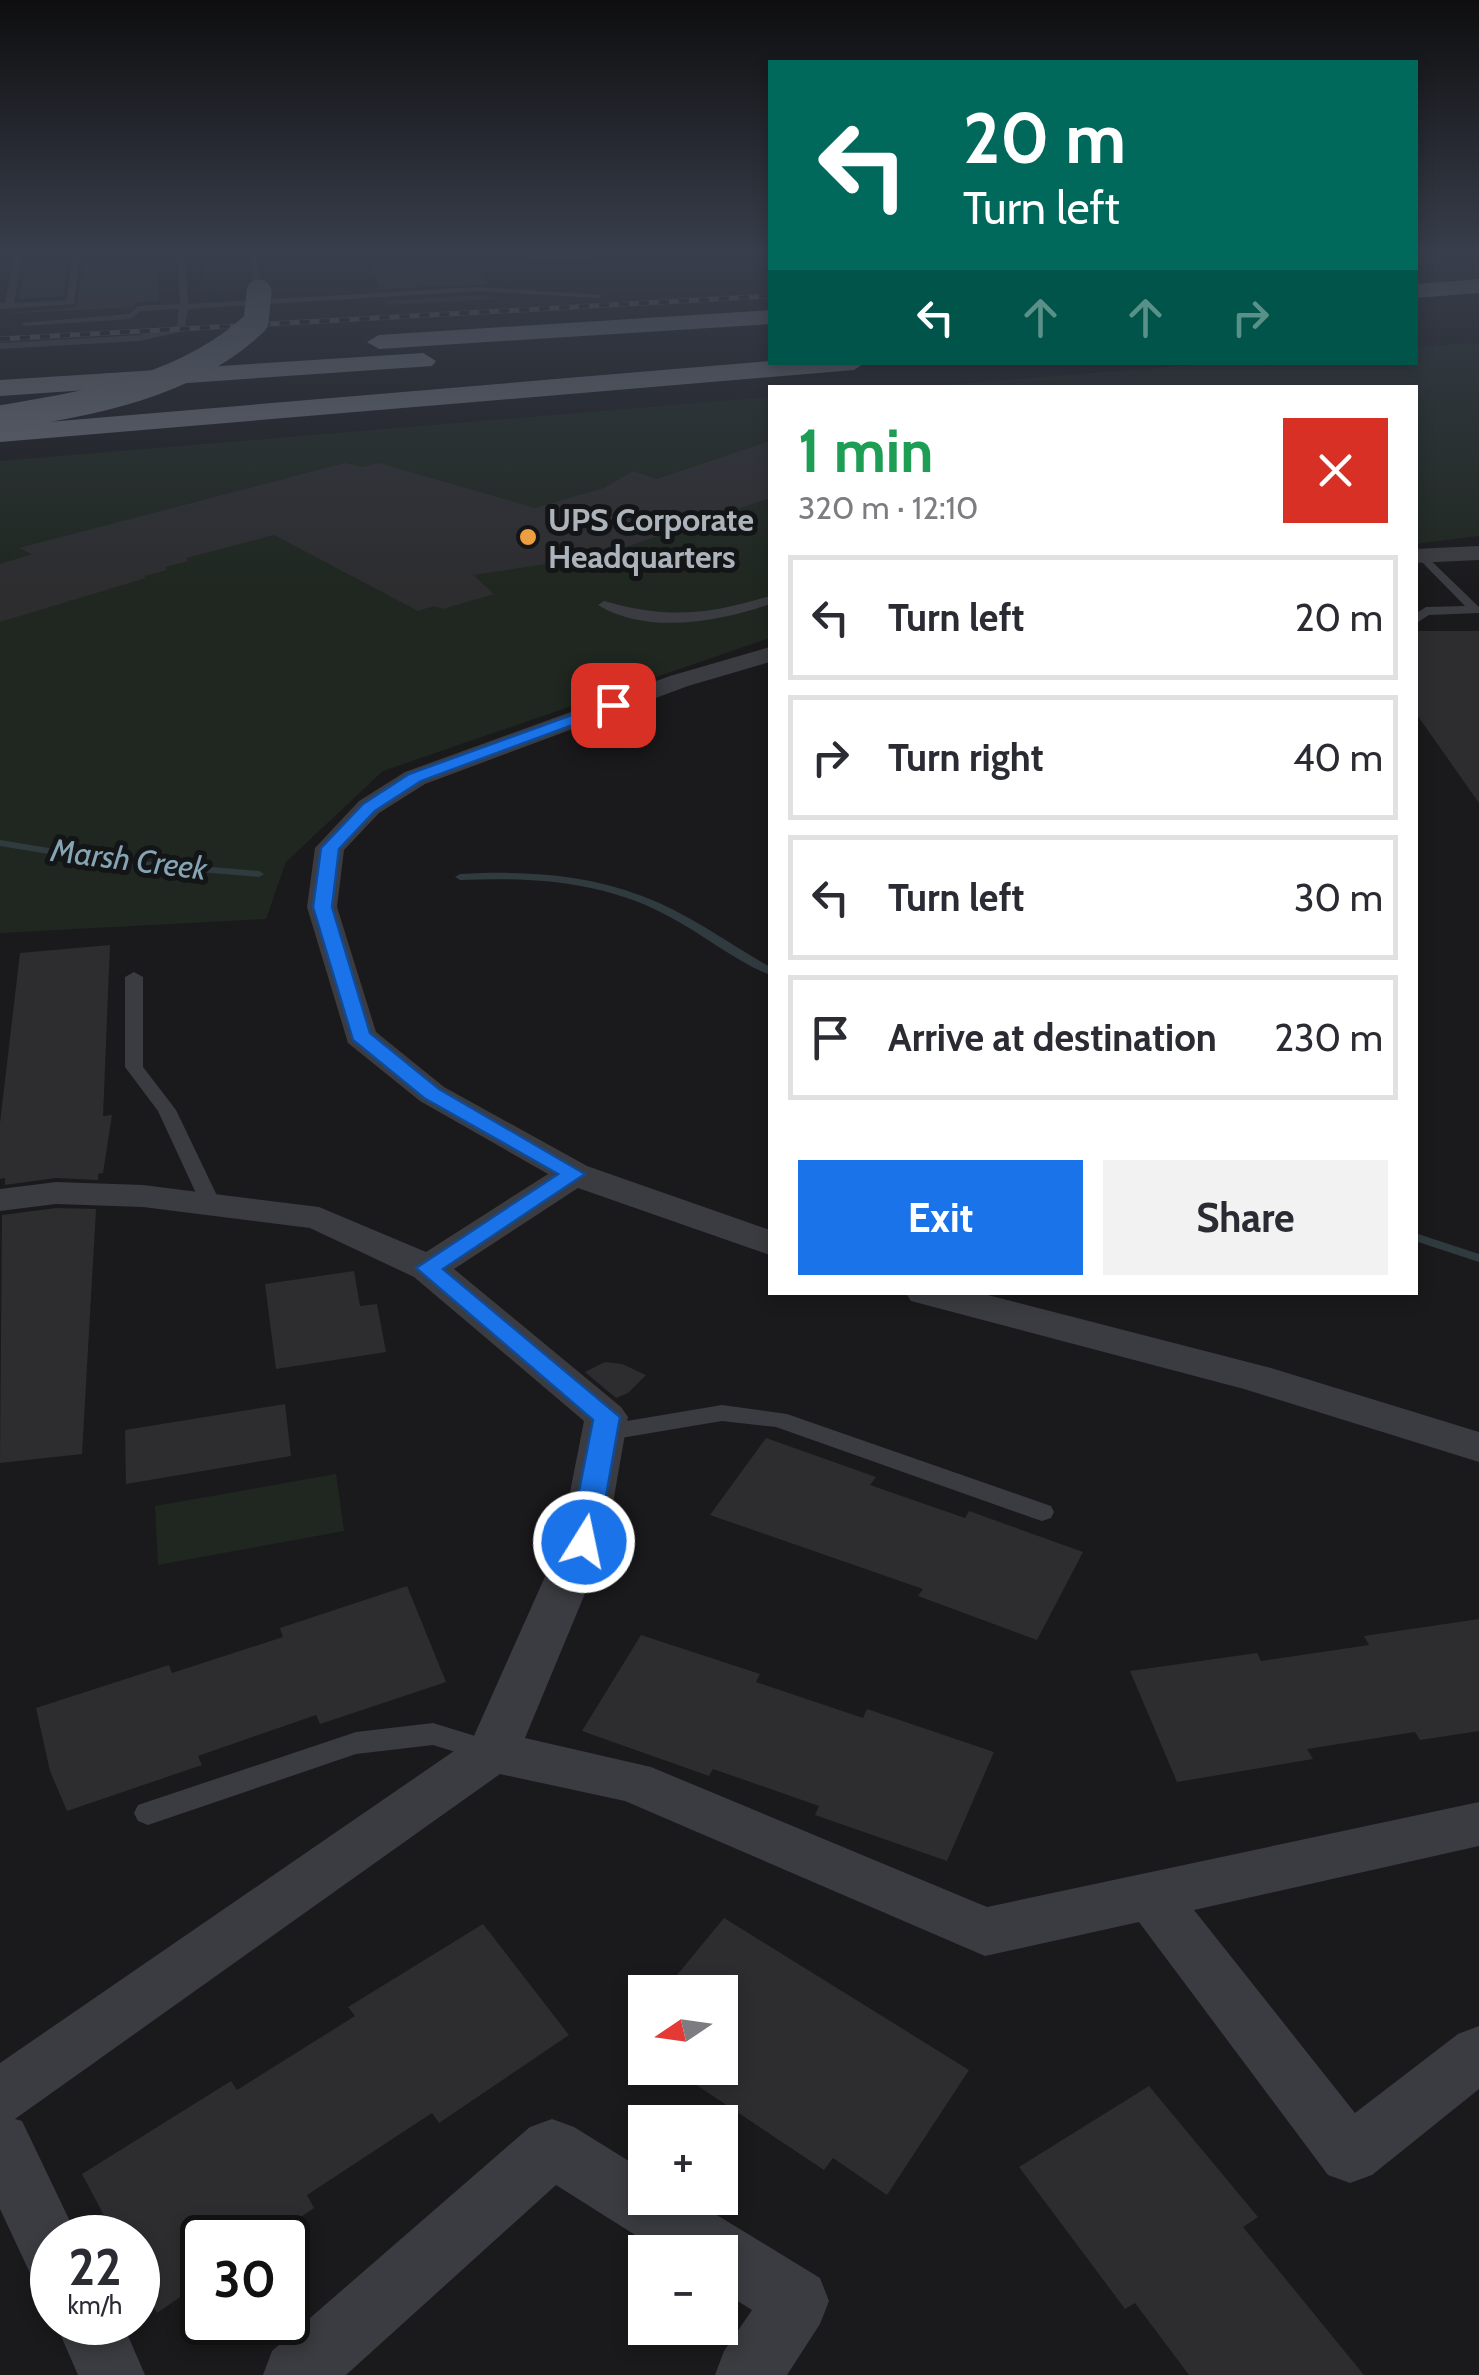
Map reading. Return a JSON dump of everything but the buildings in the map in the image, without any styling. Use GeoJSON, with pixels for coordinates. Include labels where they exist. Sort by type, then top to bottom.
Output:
{"type":"FeatureCollection","features":[{"type":"Feature","properties":{"kind":"highway"},"geometry":{"type":"LineString","coordinates":[[0,418],[117,392],[188,365]]}},
{"type":"Feature","properties":{"kind":"highway"},"geometry":{"type":"LineString","coordinates":[[0,388],[350,365]]}},
{"type":"Feature","properties":{"kind":"highway"},"geometry":{"type":"LineString","coordinates":[[0,403],[554,365]]}},
{"type":"Feature","properties":{"kind":"highway"},"geometry":{"type":"LineString","coordinates":[[0,434],[818,365]]}},
{"type":"Feature","properties":{"kind":"street"},"geometry":{"type":"LineString","coordinates":[[1418,556],[1477,553]]}},
{"type":"Feature","properties":{"kind":"street"},"geometry":{"type":"LineString","coordinates":[[768,655],[679,681],[415,778],[369,807],[330,848],[322,907],[360,1036],[432,1094],[574,1174],[768,1242]]}},
{"type":"Feature","properties":{"kind":"street"},"geometry":{"type":"LineString","coordinates":[[428,1268],[574,1174]]}},
{"type":"Feature","properties":{"kind":"street"},"geometry":{"type":"LineString","coordinates":[[0,1200],[56,1193],[143,1196],[320,1218],[428,1268],[606,1417],[584,1542],[493,1752],[0,2097]]}},
{"type":"Feature","properties":{"kind":"street"},"geometry":{"type":"LineString","coordinates":[[937,1295],[1256,1378],[1479,1447]]}},
{"type":"Feature","properties":{"kind":"street"},"geometry":{"type":"LineString","coordinates":[[493,1752],[633,1782],[986,1932],[1479,1824]]}},
{"type":"Feature","properties":{"kind":"street"},"geometry":{"type":"LineString","coordinates":[[1150,1896],[1350,2154],[1479,2052]]}},
{"type":"Feature","properties":{"kind":"street"},"geometry":{"type":"LineString","coordinates":[[0,2142],[35,2215]]}},
{"type":"Feature","properties":{"kind":"street"},"geometry":{"type":"LineString","coordinates":[[296,2375],[552,2148],[691,2235]]}},
{"type":"Feature","properties":{"kind":"street"},"geometry":{"type":"LineString","coordinates":[[738,2264],[797,2301],[748,2375]]}},
{"type":"Feature","properties":{"kind":"street"},"geometry":{"type":"LineString","coordinates":[[98,2345],[112,2375]]}},
{"type":"Feature","properties":{"kind":"lane"},"geometry":{"type":"LineString","coordinates":[[1418,556],[1475,610],[1426,611],[1418,618]]}},
{"type":"Feature","properties":{"kind":"lane"},"geometry":{"type":"LineString","coordinates":[[604,605],[649,617],[694,618],[738,612],[768,601]]}},
{"type":"Feature","properties":{"kind":"lane"},"geometry":{"type":"LineString","coordinates":[[134,977],[134,1067],[167,1110],[211,1204]]}},
{"type":"Feature","properties":{"kind":"lane"},"geometry":{"type":"LineString","coordinates":[[603,1433],[722,1413],[779,1420],[1042,1512]]}},
{"type":"Feature","properties":{"kind":"lane"},"geometry":{"type":"LineString","coordinates":[[148,1813],[356,1744],[433,1734],[493,1752]]}},
{"type":"Feature","properties":{"kind":"shaded area"},"geometry":{"type":"Polygon","coordinates":[[[1191,365],[1479,365],[1479,536],[1418,544],[1418,385],[945,385],[1191,365]]]}},
{"type":"Feature","properties":{"kind":"shaded area"},"geometry":{"type":"Polygon","coordinates":[[[768,397],[768,639],[383,771],[286,862],[266,919],[0,933],[0,461],[768,397]]]}},
{"type":"Feature","properties":{"kind":"shaded area"},"geometry":{"type":"Polygon","coordinates":[[[336,1474],[344,1531],[158,1565],[155,1506],[336,1474]]]}},
{"type":"Feature","properties":{"kind":"waterway","name":"Marsh Creek"},"geometry":{"type":"LineString","coordinates":[[0,843],[116,862],[259,874]]}},
{"type":"Feature","properties":{"kind":"waterway","name":"Marsh Creek"},"geometry":{"type":"LineString","coordinates":[[460,877],[552,878],[620,891],[675,915],[768,971]]}},
{"type":"Feature","properties":{"kind":"waterway","name":"Marsh Creek"},"geometry":{"type":"LineString","coordinates":[[1418,1238],[1479,1258]]}},
{"type":"Feature","properties":{"kind":"place","name":"UPS Corporate Headquarters"},"geometry":{"type":"Point","coordinates":[528,537]}},
{"type":"Feature","properties":{"kind":"route"},"geometry":{"type":"LineString","coordinates":[[584,1542],[606,1417],[428,1268],[574,1174],[432,1094],[360,1036],[322,907],[330,848],[369,807],[415,778],[613,705]]}}]}
